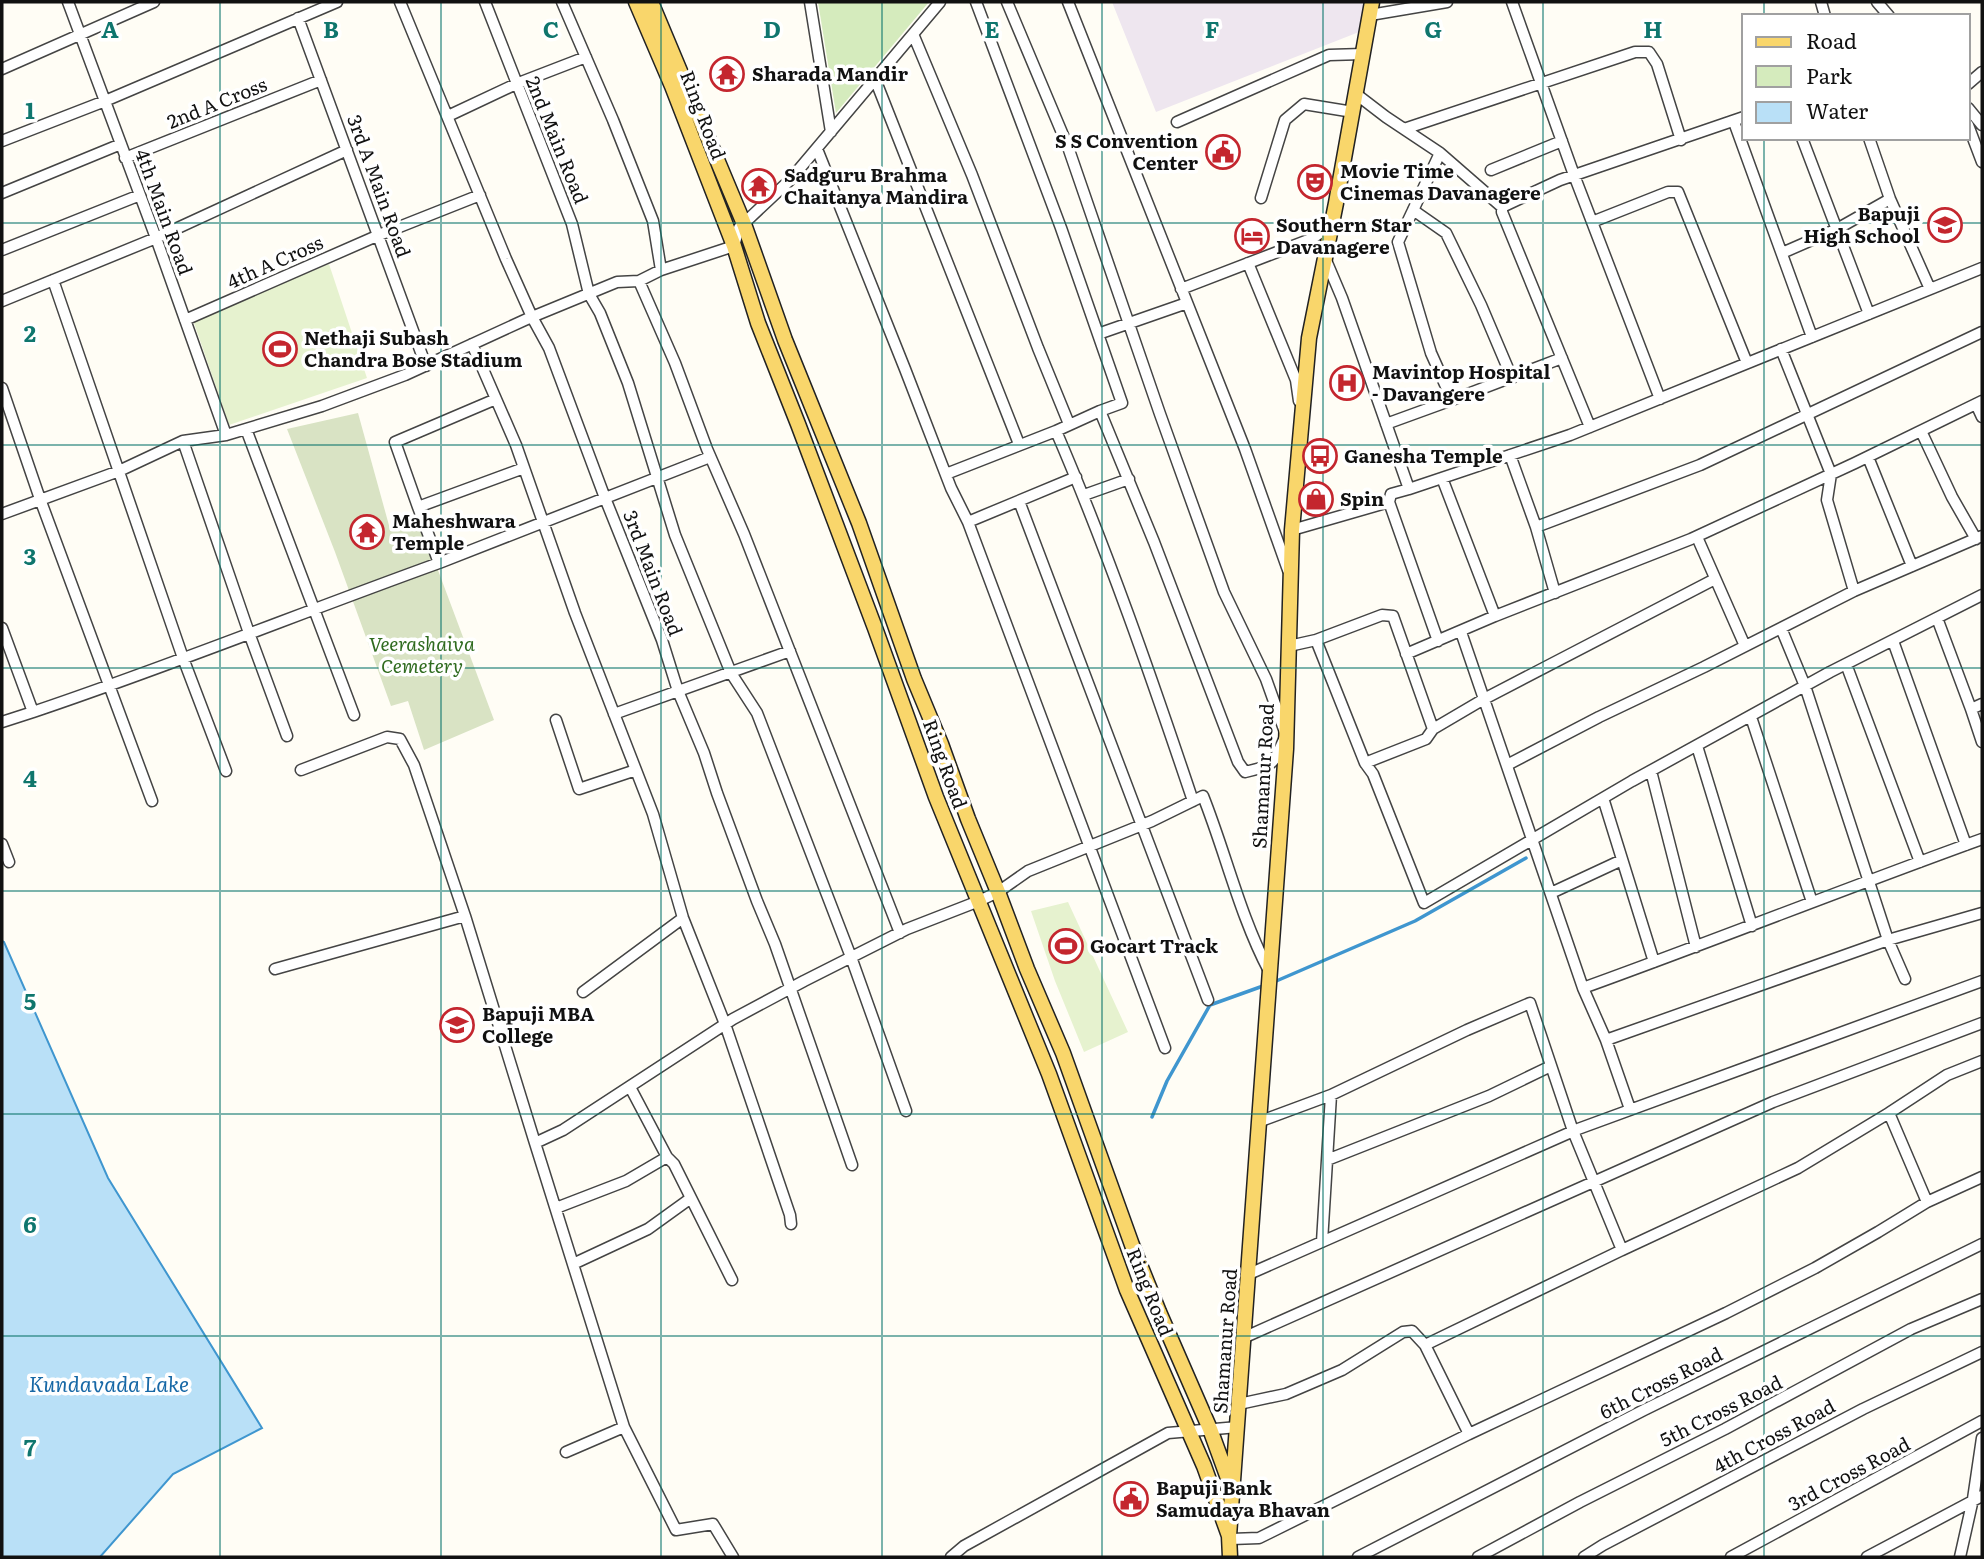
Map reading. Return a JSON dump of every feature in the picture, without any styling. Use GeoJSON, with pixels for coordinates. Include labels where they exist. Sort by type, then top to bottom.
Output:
{"type":"FeatureCollection","features":[{"type":"Feature","properties":{"kind":"main road","name":"Ring Road"},"geometry":{"type":"LineString","coordinates":[[636,2],[734,246],[743,280],[774,366],[875,628],[936,797],[1057,1096],[1127,1290],[1230,1537]]}},
{"type":"Feature","properties":{"kind":"main road","name":"Ring Road"},"geometry":{"type":"LineString","coordinates":[[651,2],[744,223],[785,340],[859,523],[914,679],[1027,969],[1063,1053],[1136,1256],[1210,1429],[1233,1492]]}},
{"type":"Feature","properties":{"kind":"main road","name":"Shamanur Road"},"geometry":{"type":"LineString","coordinates":[[1230,1557],[1286,735],[1292,530],[1309,338],[1371,8]]}},
{"type":"Feature","properties":{"kind":"main road"},"geometry":{"type":"LineString","coordinates":[[1220,1557],[1224,1520],[1224,1467]]}},
{"type":"Feature","properties":{"kind":"street","name":"4th Main Road"},"geometry":{"type":"LineString","coordinates":[[68,2],[226,435]]}},
{"type":"Feature","properties":{"kind":"street"},"geometry":{"type":"LineString","coordinates":[[2,69],[137,5],[154,2]]}},
{"type":"Feature","properties":{"kind":"street"},"geometry":{"type":"LineString","coordinates":[[2,141],[105,101],[337,2]]}},
{"type":"Feature","properties":{"kind":"street","name":"3rd Main Road"},"geometry":{"type":"LineString","coordinates":[[400,2],[506,259],[549,348],[662,640],[678,691],[704,752],[852,1165]]}},
{"type":"Feature","properties":{"kind":"street","name":"2nd Main Road"},"geometry":{"type":"LineString","coordinates":[[485,2],[572,223],[589,294],[600,313],[628,383],[675,535],[731,673],[757,713],[851,957],[906,1111]]}},
{"type":"Feature","properties":{"kind":"street"},"geometry":{"type":"LineString","coordinates":[[562,2],[653,221],[661,270]]}},
{"type":"Feature","properties":{"kind":"street"},"geometry":{"type":"LineString","coordinates":[[810,2],[831,132]]}},
{"type":"Feature","properties":{"kind":"street"},"geometry":{"type":"LineString","coordinates":[[2,514],[119,471],[183,441],[226,435],[322,406],[426,366],[532,317],[617,282],[639,281],[661,270],[734,246],[739,228],[790,180],[940,2]]}},
{"type":"Feature","properties":{"kind":"street"},"geometry":{"type":"LineString","coordinates":[[946,474],[1122,403],[1061,228],[976,2]]}},
{"type":"Feature","properties":{"kind":"street"},"geometry":{"type":"LineString","coordinates":[[1007,2],[1068,147],[1224,592],[1266,679],[1286,735],[1273,763],[1245,772],[1238,762],[1189,629],[1100,411]]}},
{"type":"Feature","properties":{"kind":"street"},"geometry":{"type":"LineString","coordinates":[[1068,2],[1245,449],[1291,580]]}},
{"type":"Feature","properties":{"kind":"street"},"geometry":{"type":"LineString","coordinates":[[1371,8],[1447,2]]}},
{"type":"Feature","properties":{"kind":"street"},"geometry":{"type":"LineString","coordinates":[[1512,2],[1574,175],[1660,398]]}},
{"type":"Feature","properties":{"kind":"street","name":"3rd A Main Road"},"geometry":{"type":"LineString","coordinates":[[298,18],[426,366]]}},
{"type":"Feature","properties":{"kind":"street"},"geometry":{"type":"LineString","coordinates":[[912,34],[972,175],[1069,424]]}},
{"type":"Feature","properties":{"kind":"street"},"geometry":{"type":"LineString","coordinates":[[1404,129],[1635,52],[1649,52],[1657,64],[1681,140]]}},
{"type":"Feature","properties":{"kind":"street"},"geometry":{"type":"LineString","coordinates":[[1177,122],[1329,55],[1363,54]]}},
{"type":"Feature","properties":{"kind":"street"},"geometry":{"type":"LineString","coordinates":[[447,116],[586,57]]}},
{"type":"Feature","properties":{"kind":"street"},"geometry":{"type":"LineString","coordinates":[[875,79],[1019,444]]}},
{"type":"Feature","properties":{"kind":"street","name":"2nd A Cross"},"geometry":{"type":"LineString","coordinates":[[125,158],[321,80]]}},
{"type":"Feature","properties":{"kind":"street"},"geometry":{"type":"LineString","coordinates":[[1356,93],[1440,153],[1502,207],[1590,427]]}},
{"type":"Feature","properties":{"kind":"street"},"geometry":{"type":"LineString","coordinates":[[1261,198],[1285,120],[1304,104],[1353,112]]}},
{"type":"Feature","properties":{"kind":"street"},"geometry":{"type":"LineString","coordinates":[[1970,110],[1982,125]]}},
{"type":"Feature","properties":{"kind":"street"},"geometry":{"type":"LineString","coordinates":[[1502,207],[1574,175],[1739,120]]}},
{"type":"Feature","properties":{"kind":"street"},"geometry":{"type":"LineString","coordinates":[[1970,130],[1982,162]]}},
{"type":"Feature","properties":{"kind":"street"},"geometry":{"type":"LineString","coordinates":[[1745,140],[1812,337]]}},
{"type":"Feature","properties":{"kind":"street"},"geometry":{"type":"LineString","coordinates":[[1803,140],[1869,314]]}},
{"type":"Feature","properties":{"kind":"street"},"geometry":{"type":"LineString","coordinates":[[1870,140],[1890,199],[1930,289]]}},
{"type":"Feature","properties":{"kind":"street"},"geometry":{"type":"LineString","coordinates":[[1491,170],[1562,141]]}},
{"type":"Feature","properties":{"kind":"street"},"geometry":{"type":"LineString","coordinates":[[2,193],[121,144]]}},
{"type":"Feature","properties":{"kind":"street"},"geometry":{"type":"LineString","coordinates":[[817,149],[946,474],[968,522],[1165,1048]]}},
{"type":"Feature","properties":{"kind":"street"},"geometry":{"type":"LineString","coordinates":[[2,302],[156,238],[347,150]]}},
{"type":"Feature","properties":{"kind":"street"},"geometry":{"type":"LineString","coordinates":[[1440,153],[1398,242],[1431,353],[1452,400]]}},
{"type":"Feature","properties":{"kind":"street"},"geometry":{"type":"LineString","coordinates":[[1592,222],[1668,192],[1678,192],[1747,363]]}},
{"type":"Feature","properties":{"kind":"street"},"geometry":{"type":"LineString","coordinates":[[2,250],[140,195]]}},
{"type":"Feature","properties":{"kind":"street","name":"4th A Cross"},"geometry":{"type":"LineString","coordinates":[[185,320],[379,235],[480,195]]}},
{"type":"Feature","properties":{"kind":"street"},"geometry":{"type":"LineString","coordinates":[[1782,253],[1837,229],[1890,199]]}},
{"type":"Feature","properties":{"kind":"street"},"geometry":{"type":"LineString","coordinates":[[1413,210],[1446,233],[1481,305],[1511,377]]}},
{"type":"Feature","properties":{"kind":"street"},"geometry":{"type":"LineString","coordinates":[[1181,289],[1311,239],[1332,225]]}},
{"type":"Feature","properties":{"kind":"street"},"geometry":{"type":"LineString","coordinates":[[1325,258],[1409,489]]}},
{"type":"Feature","properties":{"kind":"street"},"geometry":{"type":"LineString","coordinates":[[1248,263],[1296,380],[1303,420]]}},
{"type":"Feature","properties":{"kind":"street"},"geometry":{"type":"LineString","coordinates":[[1438,641],[1389,502],[1391,494],[1590,427],[1982,268]]}},
{"type":"Feature","properties":{"kind":"street"},"geometry":{"type":"LineString","coordinates":[[53,280],[183,658],[226,771]]}},
{"type":"Feature","properties":{"kind":"street"},"geometry":{"type":"LineString","coordinates":[[639,281],[744,534],[900,933]]}},
{"type":"Feature","properties":{"kind":"street"},"geometry":{"type":"LineString","coordinates":[[1098,334],[1186,303]]}},
{"type":"Feature","properties":{"kind":"street"},"geometry":{"type":"LineString","coordinates":[[1536,527],[1700,465],[1982,332]]}},
{"type":"Feature","properties":{"kind":"street"},"geometry":{"type":"LineString","coordinates":[[472,344],[516,445],[542,522],[653,814],[683,918],[725,1024],[791,1224]]}},
{"type":"Feature","properties":{"kind":"street"},"geometry":{"type":"LineString","coordinates":[[1781,349],[1831,474],[1827,500],[1854,591]]}},
{"type":"Feature","properties":{"kind":"street"},"geometry":{"type":"LineString","coordinates":[[1386,424],[1562,358]]}},
{"type":"Feature","properties":{"kind":"street"},"geometry":{"type":"LineString","coordinates":[[2,388],[40,499],[152,801]]}},
{"type":"Feature","properties":{"kind":"street"},"geometry":{"type":"LineString","coordinates":[[439,564],[394,442],[496,399]]}},
{"type":"Feature","properties":{"kind":"street"},"geometry":{"type":"LineString","coordinates":[[1406,654],[1697,537],[1979,402],[1982,417]]}},
{"type":"Feature","properties":{"kind":"street"},"geometry":{"type":"LineString","coordinates":[[246,429],[354,715]]}},
{"type":"Feature","properties":{"kind":"street"},"geometry":{"type":"LineString","coordinates":[[1056,431],[1084,495],[1154,684],[1193,801]]}},
{"type":"Feature","properties":{"kind":"street"},"geometry":{"type":"LineString","coordinates":[[1507,765],[1854,591],[1979,537],[1952,498],[1921,431]]}},
{"type":"Feature","properties":{"kind":"street"},"geometry":{"type":"LineString","coordinates":[[183,441],[287,736]]}},
{"type":"Feature","properties":{"kind":"street"},"geometry":{"type":"LineString","coordinates":[[1510,455],[1536,527],[1555,593]]}},
{"type":"Feature","properties":{"kind":"street"},"geometry":{"type":"LineString","coordinates":[[2,722],[110,686],[313,608],[439,564],[710,457]]}},
{"type":"Feature","properties":{"kind":"street"},"geometry":{"type":"LineString","coordinates":[[1868,457],[1912,566]]}},
{"type":"Feature","properties":{"kind":"street"},"geometry":{"type":"LineString","coordinates":[[418,507],[524,468]]}},
{"type":"Feature","properties":{"kind":"street"},"geometry":{"type":"LineString","coordinates":[[968,522],[1076,477]]}},
{"type":"Feature","properties":{"kind":"street"},"geometry":{"type":"LineString","coordinates":[[1441,478],[1495,616]]}},
{"type":"Feature","properties":{"kind":"street"},"geometry":{"type":"LineString","coordinates":[[1084,495],[1129,479]]}},
{"type":"Feature","properties":{"kind":"street"},"geometry":{"type":"LineString","coordinates":[[1019,501],[1208,1000]]}},
{"type":"Feature","properties":{"kind":"street"},"geometry":{"type":"LineString","coordinates":[[1292,530],[1389,502]]}},
{"type":"Feature","properties":{"kind":"street"},"geometry":{"type":"LineString","coordinates":[[1697,537],[1745,646]]}},
{"type":"Feature","properties":{"kind":"street"},"geometry":{"type":"LineString","coordinates":[[1365,763],[1426,739],[1433,729],[1484,699],[1715,579]]}},
{"type":"Feature","properties":{"kind":"street"},"geometry":{"type":"LineString","coordinates":[[1315,640],[1365,763],[1373,774],[1424,903],[1651,771],[1846,664],[1982,595]]}},
{"type":"Feature","properties":{"kind":"street"},"geometry":{"type":"LineString","coordinates":[[1289,646],[1315,640],[1382,615],[1392,616],[1433,729]]}},
{"type":"Feature","properties":{"kind":"street"},"geometry":{"type":"LineString","coordinates":[[1937,618],[1982,742]]}},
{"type":"Feature","properties":{"kind":"street"},"geometry":{"type":"LineString","coordinates":[[2,628],[33,712]]}},
{"type":"Feature","properties":{"kind":"street"},"geometry":{"type":"LineString","coordinates":[[1781,628],[1805,686],[1888,940],[1905,979]]}},
{"type":"Feature","properties":{"kind":"street"},"geometry":{"type":"LineString","coordinates":[[1461,632],[1583,988],[1606,1041],[1630,1110]]}},
{"type":"Feature","properties":{"kind":"street"},"geometry":{"type":"LineString","coordinates":[[1893,641],[1966,845]]}},
{"type":"Feature","properties":{"kind":"street"},"geometry":{"type":"LineString","coordinates":[[614,715],[790,651]]}},
{"type":"Feature","properties":{"kind":"street"},"geometry":{"type":"LineString","coordinates":[[1846,664],[1920,862]]}},
{"type":"Feature","properties":{"kind":"street"},"geometry":{"type":"LineString","coordinates":[[1971,709],[1982,704]]}},
{"type":"Feature","properties":{"kind":"street"},"geometry":{"type":"LineString","coordinates":[[1751,717],[1812,902]]}},
{"type":"Feature","properties":{"kind":"street"},"geometry":{"type":"LineString","coordinates":[[556,720],[579,789],[636,770]]}},
{"type":"Feature","properties":{"kind":"street"},"geometry":{"type":"LineString","coordinates":[[301,770],[387,737],[400,739],[414,765],[465,916],[624,1427],[676,1530],[713,1524],[733,1557]]}},
{"type":"Feature","properties":{"kind":"street"},"geometry":{"type":"LineString","coordinates":[[1697,746],[1752,926]]}},
{"type":"Feature","properties":{"kind":"street"},"geometry":{"type":"LineString","coordinates":[[1651,771],[1696,947]]}},
{"type":"Feature","properties":{"kind":"street"},"geometry":{"type":"LineString","coordinates":[[535,1143],[563,1130],[725,1024],[790,988],[900,933],[998,892],[1028,872],[1203,796],[1269,979]]}},
{"type":"Feature","properties":{"kind":"street"},"geometry":{"type":"LineString","coordinates":[[1603,798],[1654,962]]}},
{"type":"Feature","properties":{"kind":"street"},"geometry":{"type":"LineString","coordinates":[[1583,988],[1982,839]]}},
{"type":"Feature","properties":{"kind":"street"},"geometry":{"type":"LineString","coordinates":[[2,844],[9,862]]}},
{"type":"Feature","properties":{"kind":"street"},"geometry":{"type":"LineString","coordinates":[[1551,893],[1622,860]]}},
{"type":"Feature","properties":{"kind":"street"},"geometry":{"type":"LineString","coordinates":[[1606,1041],[1888,940],[1982,913]]}},
{"type":"Feature","properties":{"kind":"street"},"geometry":{"type":"LineString","coordinates":[[275,969],[465,916]]}},
{"type":"Feature","properties":{"kind":"street"},"geometry":{"type":"LineString","coordinates":[[583,992],[683,918]]}},
{"type":"Feature","properties":{"kind":"street"},"geometry":{"type":"LineString","coordinates":[[1249,1274],[1573,1131],[1982,981]]}},
{"type":"Feature","properties":{"kind":"street"},"geometry":{"type":"LineString","coordinates":[[1258,1122],[1331,1095],[1530,1003],[1573,1131],[1622,1250]]}},
{"type":"Feature","properties":{"kind":"street"},"geometry":{"type":"LineString","coordinates":[[1243,1338],[1773,1102],[1982,1023]]}},
{"type":"Feature","properties":{"kind":"street"},"geometry":{"type":"LineString","coordinates":[[1425,1345],[1798,1168],[1947,1075],[1982,1061]]}},
{"type":"Feature","properties":{"kind":"street"},"geometry":{"type":"LineString","coordinates":[[1327,1160],[1489,1096],[1551,1066]]}},
{"type":"Feature","properties":{"kind":"street"},"geometry":{"type":"LineString","coordinates":[[630,1087],[667,1157],[674,1164],[732,1280]]}},
{"type":"Feature","properties":{"kind":"street"},"geometry":{"type":"LineString","coordinates":[[1322,1242],[1331,1095]]}},
{"type":"Feature","properties":{"kind":"street"},"geometry":{"type":"LineString","coordinates":[[1889,1113],[1927,1202]]}},
{"type":"Feature","properties":{"kind":"street"},"geometry":{"type":"LineString","coordinates":[[555,1208],[625,1181],[667,1157]]}},
{"type":"Feature","properties":{"kind":"street"},"geometry":{"type":"LineString","coordinates":[[1230,1537],[1259,1538],[1469,1434],[1737,1308],[1815,1268],[1927,1202],[1982,1177]]}},
{"type":"Feature","properties":{"kind":"street"},"geometry":{"type":"LineString","coordinates":[[573,1264],[648,1229],[691,1198]]}},
{"type":"Feature","properties":{"kind":"street","name":"6th Cross Road"},"geometry":{"type":"LineString","coordinates":[[1358,1557],[1644,1410],[1982,1244]]}},
{"type":"Feature","properties":{"kind":"street","name":"5th Cross Road"},"geometry":{"type":"LineString","coordinates":[[1478,1557],[1580,1502],[1767,1408],[1911,1329],[1982,1299]]}},
{"type":"Feature","properties":{"kind":"street"},"geometry":{"type":"LineString","coordinates":[[1239,1404],[1286,1394],[1342,1370],[1403,1332],[1412,1331],[1425,1345],[1469,1434]]}},
{"type":"Feature","properties":{"kind":"street","name":"4th Cross Road"},"geometry":{"type":"LineString","coordinates":[[1584,1557],[1851,1416],[1982,1352]]}},
{"type":"Feature","properties":{"kind":"street","name":"3rd Cross Road"},"geometry":{"type":"LineString","coordinates":[[1731,1557],[1982,1421]]}},
{"type":"Feature","properties":{"kind":"street"},"geometry":{"type":"LineString","coordinates":[[566,1452],[624,1427]]}},
{"type":"Feature","properties":{"kind":"street"},"geometry":{"type":"LineString","coordinates":[[951,1557],[964,1546],[1168,1433],[1238,1427]]}},
{"type":"Feature","properties":{"kind":"street"},"geometry":{"type":"LineString","coordinates":[[1960,1557],[1978,1497],[1982,1438]]}},
{"type":"Feature","properties":{"kind":"street"},"geometry":{"type":"LineString","coordinates":[[1867,1557],[1978,1497]]}},
{"type":"Feature","properties":{"kind":"shaded area"},"geometry":{"type":"Polygon","coordinates":[[[1112,2],[1364,2],[1359,32],[1156,112],[1112,2]]]}},
{"type":"Feature","properties":{"kind":"green space"},"geometry":{"type":"Polygon","coordinates":[[[818,2],[929,2],[836,113],[818,2]]]}},
{"type":"Feature","properties":{"kind":"green space","name":"Nethaji Subash Chandra Bose Stadium"},"geometry":{"type":"Polygon","coordinates":[[[329,264],[367,378],[229,425],[193,320],[329,264]]]}},
{"type":"Feature","properties":{"kind":"green space","name":"Veerashaiva Cemetery"},"geometry":{"type":"Polygon","coordinates":[[[358,413],[390,529],[420,522],[494,720],[424,750],[408,701],[391,706],[287,429],[358,413]]]}},
{"type":"Feature","properties":{"kind":"green space","name":"Gocart Track"},"geometry":{"type":"Polygon","coordinates":[[[1068,902],[1128,1032],[1084,1052],[1055,981],[1031,911],[1068,902]]]}},
{"type":"Feature","properties":{"kind":"water","name":"Kundavada Lake"},"geometry":{"type":"Polygon","coordinates":[[[2,941],[108,1178],[262,1428],[173,1474],[100,1557],[2,1557],[2,941]]]}},
{"type":"Feature","properties":{"kind":"waterway"},"geometry":{"type":"LineString","coordinates":[[1274,982],[1415,921],[1526,858]]}},
{"type":"Feature","properties":{"kind":"waterway"},"geometry":{"type":"LineString","coordinates":[[1152,1117],[1167,1081],[1210,1005],[1263,986]]}},
{"type":"Feature","properties":{"kind":"place","name":"Sharada Mandir"},"geometry":{"type":"Point","coordinates":[727,74]}},
{"type":"Feature","properties":{"kind":"place","name":"S S Convention Center"},"geometry":{"type":"Point","coordinates":[1223,152]}},
{"type":"Feature","properties":{"kind":"place","name":"Movie Time Cinemas Davanagere"},"geometry":{"type":"Point","coordinates":[1315,182]}},
{"type":"Feature","properties":{"kind":"place","name":"Sadguru Brahma Chaitanya Mandira"},"geometry":{"type":"Point","coordinates":[759,186]}},
{"type":"Feature","properties":{"kind":"place","name":"Bapuji High School"},"geometry":{"type":"Point","coordinates":[1945,225]}},
{"type":"Feature","properties":{"kind":"place","name":"Southern Star Davanagere"},"geometry":{"type":"Point","coordinates":[1252,236]}},
{"type":"Feature","properties":{"kind":"place","name":"Nethaji Subash Chandra Bose Stadium"},"geometry":{"type":"Point","coordinates":[280,349]}},
{"type":"Feature","properties":{"kind":"place","name":"Mavintop Hospital - Davangere"},"geometry":{"type":"Point","coordinates":[1347,383]}},
{"type":"Feature","properties":{"kind":"place","name":"Ganesha Temple"},"geometry":{"type":"Point","coordinates":[1320,456]}},
{"type":"Feature","properties":{"kind":"place","name":"Spin"},"geometry":{"type":"Point","coordinates":[1316,499]}},
{"type":"Feature","properties":{"kind":"place","name":"Maheshwara Temple"},"geometry":{"type":"Point","coordinates":[367,532]}},
{"type":"Feature","properties":{"kind":"place","name":"Gocart Track"},"geometry":{"type":"Point","coordinates":[1066,946]}},
{"type":"Feature","properties":{"kind":"place","name":"Bapuji MBA College"},"geometry":{"type":"Point","coordinates":[457,1025]}},
{"type":"Feature","properties":{"kind":"place","name":"Bapuji Bank Samudaya Bhavan"},"geometry":{"type":"Point","coordinates":[1131,1499]}}]}
